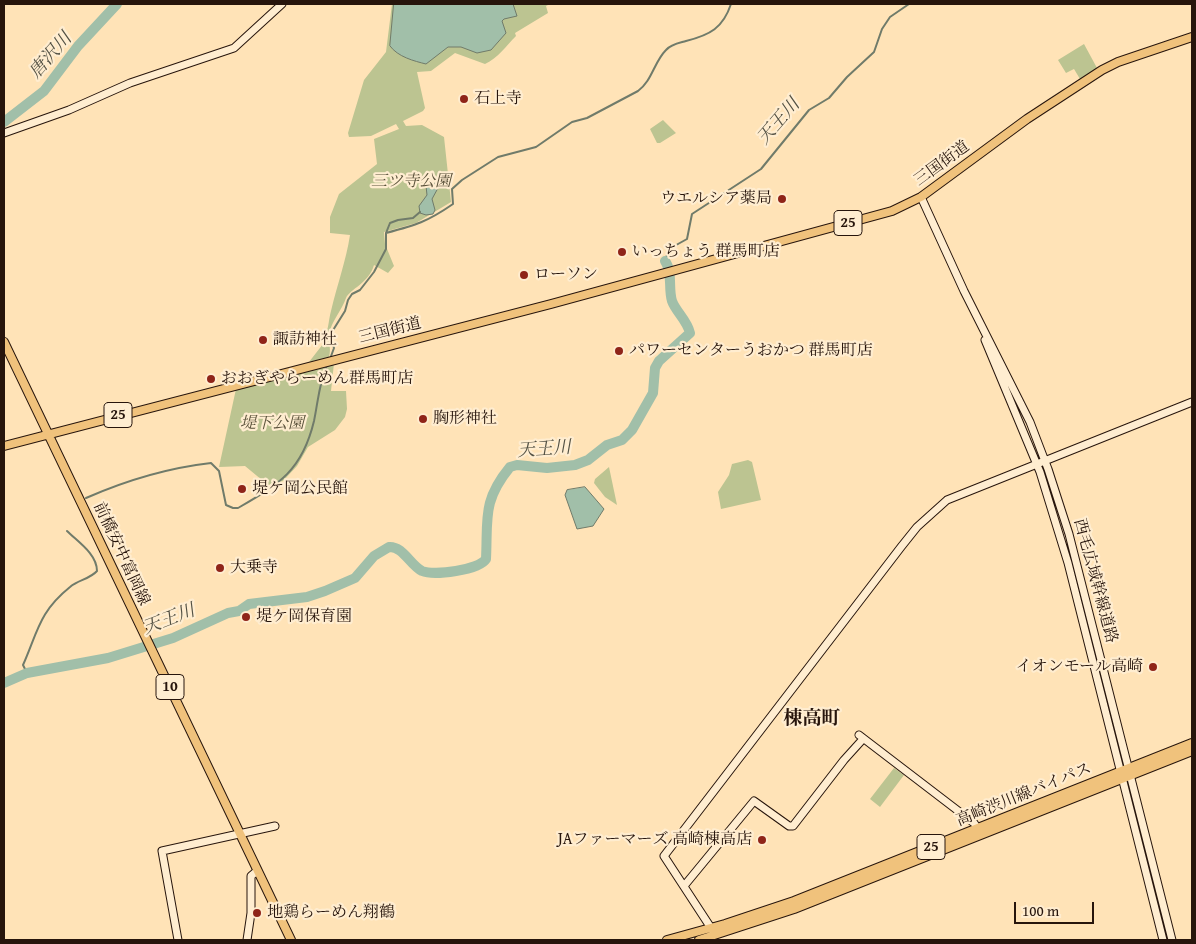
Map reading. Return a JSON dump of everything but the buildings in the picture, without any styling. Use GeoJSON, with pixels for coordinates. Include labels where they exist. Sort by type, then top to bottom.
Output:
{"type":"FeatureCollection","features":[{"type":"Feature","properties":{"kind":"main road","name":"三国街道"},"geometry":{"type":"LineString","coordinates":[[4,446],[670,272],[892,211],[921,198],[1027,119],[1102,70],[1118,62],[1192,37]]}},
{"type":"Feature","properties":{"kind":"main road","name":"前橋安中富岡線"},"geometry":{"type":"LineString","coordinates":[[4,342],[291,940]]}},
{"type":"Feature","properties":{"kind":"main road","name":"高崎渋川線バイパス"},"geometry":{"type":"LineString","coordinates":[[699,940],[794,909],[1126,774],[1192,743]]}},
{"type":"Feature","properties":{"kind":"main road","name":"高崎渋川線バイパス"},"geometry":{"type":"LineString","coordinates":[[667,940],[794,902],[978,829],[1192,750]]}},
{"type":"Feature","properties":{"kind":"street"},"geometry":{"type":"LineString","coordinates":[[4,133],[69,110],[130,83],[234,48],[282,4]]}},
{"type":"Feature","properties":{"kind":"street","name":"西毛広域幹線道路"},"geometry":{"type":"LineString","coordinates":[[921,198],[1030,422],[1046,461],[1069,534],[1163,940]]}},
{"type":"Feature","properties":{"kind":"street","name":"西毛広域幹線道路"},"geometry":{"type":"LineString","coordinates":[[969,300],[1037,464],[1068,563],[1172,940]]}},
{"type":"Feature","properties":{"kind":"street"},"geometry":{"type":"LineString","coordinates":[[716,936],[664,856],[795,686],[846,616],[917,527],[947,500],[1192,402]]}},
{"type":"Feature","properties":{"kind":"street"},"geometry":{"type":"LineString","coordinates":[[684,886],[754,801],[789,826],[793,826],[861,737],[974,823],[978,829]]}},
{"type":"Feature","properties":{"kind":"street"},"geometry":{"type":"LineString","coordinates":[[178,940],[162,851],[274,826]]}},
{"type":"Feature","properties":{"kind":"street"},"geometry":{"type":"LineString","coordinates":[[246,940],[251,913],[251,876],[257,871]]}},
{"type":"Feature","properties":{"kind":"green space","name":"三ツ寺公園"},"geometry":{"type":"Polygon","coordinates":[[[392,4],[550,4],[546,6],[548,13],[515,33],[516,36],[502,51],[485,64],[455,53],[431,71],[417,72],[425,108],[423,111],[403,121],[406,126],[422,125],[444,137],[451,202],[416,223],[384,232],[385,244],[394,266],[388,273],[374,265],[364,281],[348,295],[332,325],[329,337],[329,357],[309,362],[323,344],[322,341],[327,330],[350,235],[330,233],[330,217],[339,194],[377,164],[374,139],[399,129],[396,124],[371,136],[349,137],[348,133],[364,80],[386,52],[392,4]]]}},
{"type":"Feature","properties":{"kind":"green space"},"geometry":{"type":"Polygon","coordinates":[[[1084,44],[1097,68],[1080,79],[1074,69],[1066,73],[1058,60],[1084,44]]]}},
{"type":"Feature","properties":{"kind":"green space"},"geometry":{"type":"Polygon","coordinates":[[[663,120],[676,133],[657,143],[650,129],[663,120]]]}},
{"type":"Feature","properties":{"kind":"green space","name":"堤下公園"},"geometry":{"type":"Polygon","coordinates":[[[334,363],[331,391],[346,391],[347,409],[345,417],[335,430],[308,447],[297,466],[283,481],[268,485],[245,466],[219,467],[236,389],[334,363]]]}},
{"type":"Feature","properties":{"kind":"green space"},"geometry":{"type":"Polygon","coordinates":[[[748,460],[752,462],[761,500],[721,509],[718,492],[729,475],[732,464],[748,460]]]}},
{"type":"Feature","properties":{"kind":"green space"},"geometry":{"type":"Polygon","coordinates":[[[609,467],[617,505],[605,497],[594,483],[595,479],[609,467]]]}},
{"type":"Feature","properties":{"kind":"green space"},"geometry":{"type":"Polygon","coordinates":[[[894,768],[904,775],[880,807],[870,799],[894,768]]]}},
{"type":"Feature","properties":{"kind":"shaded area"},"geometry":{"type":"Polygon","coordinates":[[[394,4],[513,4],[517,16],[502,21],[506,33],[491,50],[477,53],[461,47],[448,47],[426,64],[402,56],[390,46],[394,4]]]}},
{"type":"Feature","properties":{"kind":"shaded area"},"geometry":{"type":"Polygon","coordinates":[[[432,182],[438,188],[432,199],[435,210],[433,214],[426,215],[420,213],[419,206],[427,195],[426,186],[432,182]]]}},
{"type":"Feature","properties":{"kind":"shaded area"},"geometry":{"type":"Polygon","coordinates":[[[585,487],[604,509],[593,526],[577,529],[565,495],[567,490],[585,487]]]}},
{"type":"Feature","properties":{"kind":"waterway","name":"唐沢川"},"geometry":{"type":"LineString","coordinates":[[4,122],[44,91],[78,46],[117,4]]}},
{"type":"Feature","properties":{"kind":"waterway"},"geometry":{"type":"LineString","coordinates":[[330,359],[334,348],[330,335],[345,311],[352,294],[360,290],[374,272],[386,249],[386,233],[421,222],[453,204],[452,189],[462,180],[498,157],[536,147],[572,122],[587,118],[638,91],[647,82],[668,48],[709,33],[720,25],[731,4]]}},
{"type":"Feature","properties":{"kind":"waterway","name":"天王川"},"geometry":{"type":"LineString","coordinates":[[665,261],[669,249],[687,239],[692,214],[761,169],[809,110],[829,98],[847,77],[874,52],[882,29],[890,17],[909,4]]}},
{"type":"Feature","properties":{"kind":"waterway"},"geometry":{"type":"LineString","coordinates":[[386,233],[390,223],[413,218],[420,212]]}},
{"type":"Feature","properties":{"kind":"waterway","name":"天王川"},"geometry":{"type":"LineString","coordinates":[[4,683],[27,673],[108,658],[173,638],[228,613],[239,611],[249,604],[307,597],[325,591],[355,578],[374,556],[389,547],[398,549],[422,571],[436,573],[456,571],[482,563],[486,559],[488,511],[495,490],[510,467],[517,465],[547,468],[575,465],[588,460],[607,445],[622,440],[632,430],[653,393],[655,368],[659,361],[690,333],[672,301],[670,275],[665,261]]}},
{"type":"Feature","properties":{"kind":"waterway"},"geometry":{"type":"LineString","coordinates":[[86,498],[147,476],[211,463],[219,471],[226,505],[238,508],[277,483],[287,474],[303,452],[314,421],[320,386],[327,365]]}},
{"type":"Feature","properties":{"kind":"waterway"},"geometry":{"type":"LineString","coordinates":[[27,673],[23,665],[45,614],[70,587],[97,571],[94,559],[67,531]]}},
{"type":"Feature","properties":{"kind":"place","name":"石上寺"},"geometry":{"type":"Point","coordinates":[464,99]}},
{"type":"Feature","properties":{"kind":"place","name":"ウエルシア薬局"},"geometry":{"type":"Point","coordinates":[782,199]}},
{"type":"Feature","properties":{"kind":"place","name":"いっちょう 群馬町店"},"geometry":{"type":"Point","coordinates":[622,252]}},
{"type":"Feature","properties":{"kind":"place","name":"ローソン"},"geometry":{"type":"Point","coordinates":[524,275]}},
{"type":"Feature","properties":{"kind":"place","name":"諏訪神社"},"geometry":{"type":"Point","coordinates":[263,340]}},
{"type":"Feature","properties":{"kind":"place","name":"パワーセンターうおかつ 群馬町店"},"geometry":{"type":"Point","coordinates":[619,351]}},
{"type":"Feature","properties":{"kind":"place","name":"おおぎやらーめん群馬町店"},"geometry":{"type":"Point","coordinates":[211,379]}},
{"type":"Feature","properties":{"kind":"place","name":"胸形神社"},"geometry":{"type":"Point","coordinates":[423,419]}},
{"type":"Feature","properties":{"kind":"place","name":"堤ケ岡公民館"},"geometry":{"type":"Point","coordinates":[242,489]}},
{"type":"Feature","properties":{"kind":"place","name":"大乗寺"},"geometry":{"type":"Point","coordinates":[220,568]}},
{"type":"Feature","properties":{"kind":"place","name":"堤ケ岡保育園"},"geometry":{"type":"Point","coordinates":[246,617]}},
{"type":"Feature","properties":{"kind":"place","name":"イオンモール高崎"},"geometry":{"type":"Point","coordinates":[1153,667]}},
{"type":"Feature","properties":{"kind":"place","name":"JAファーマーズ 高崎棟高店"},"geometry":{"type":"Point","coordinates":[762,840]}},
{"type":"Feature","properties":{"kind":"place","name":"地鶏らーめん翔鶴"},"geometry":{"type":"Point","coordinates":[257,913]}},
{"type":"Feature","properties":{"kind":"district","name":"棟高町"},"geometry":{"type":"Point","coordinates":[812,719]}}]}
